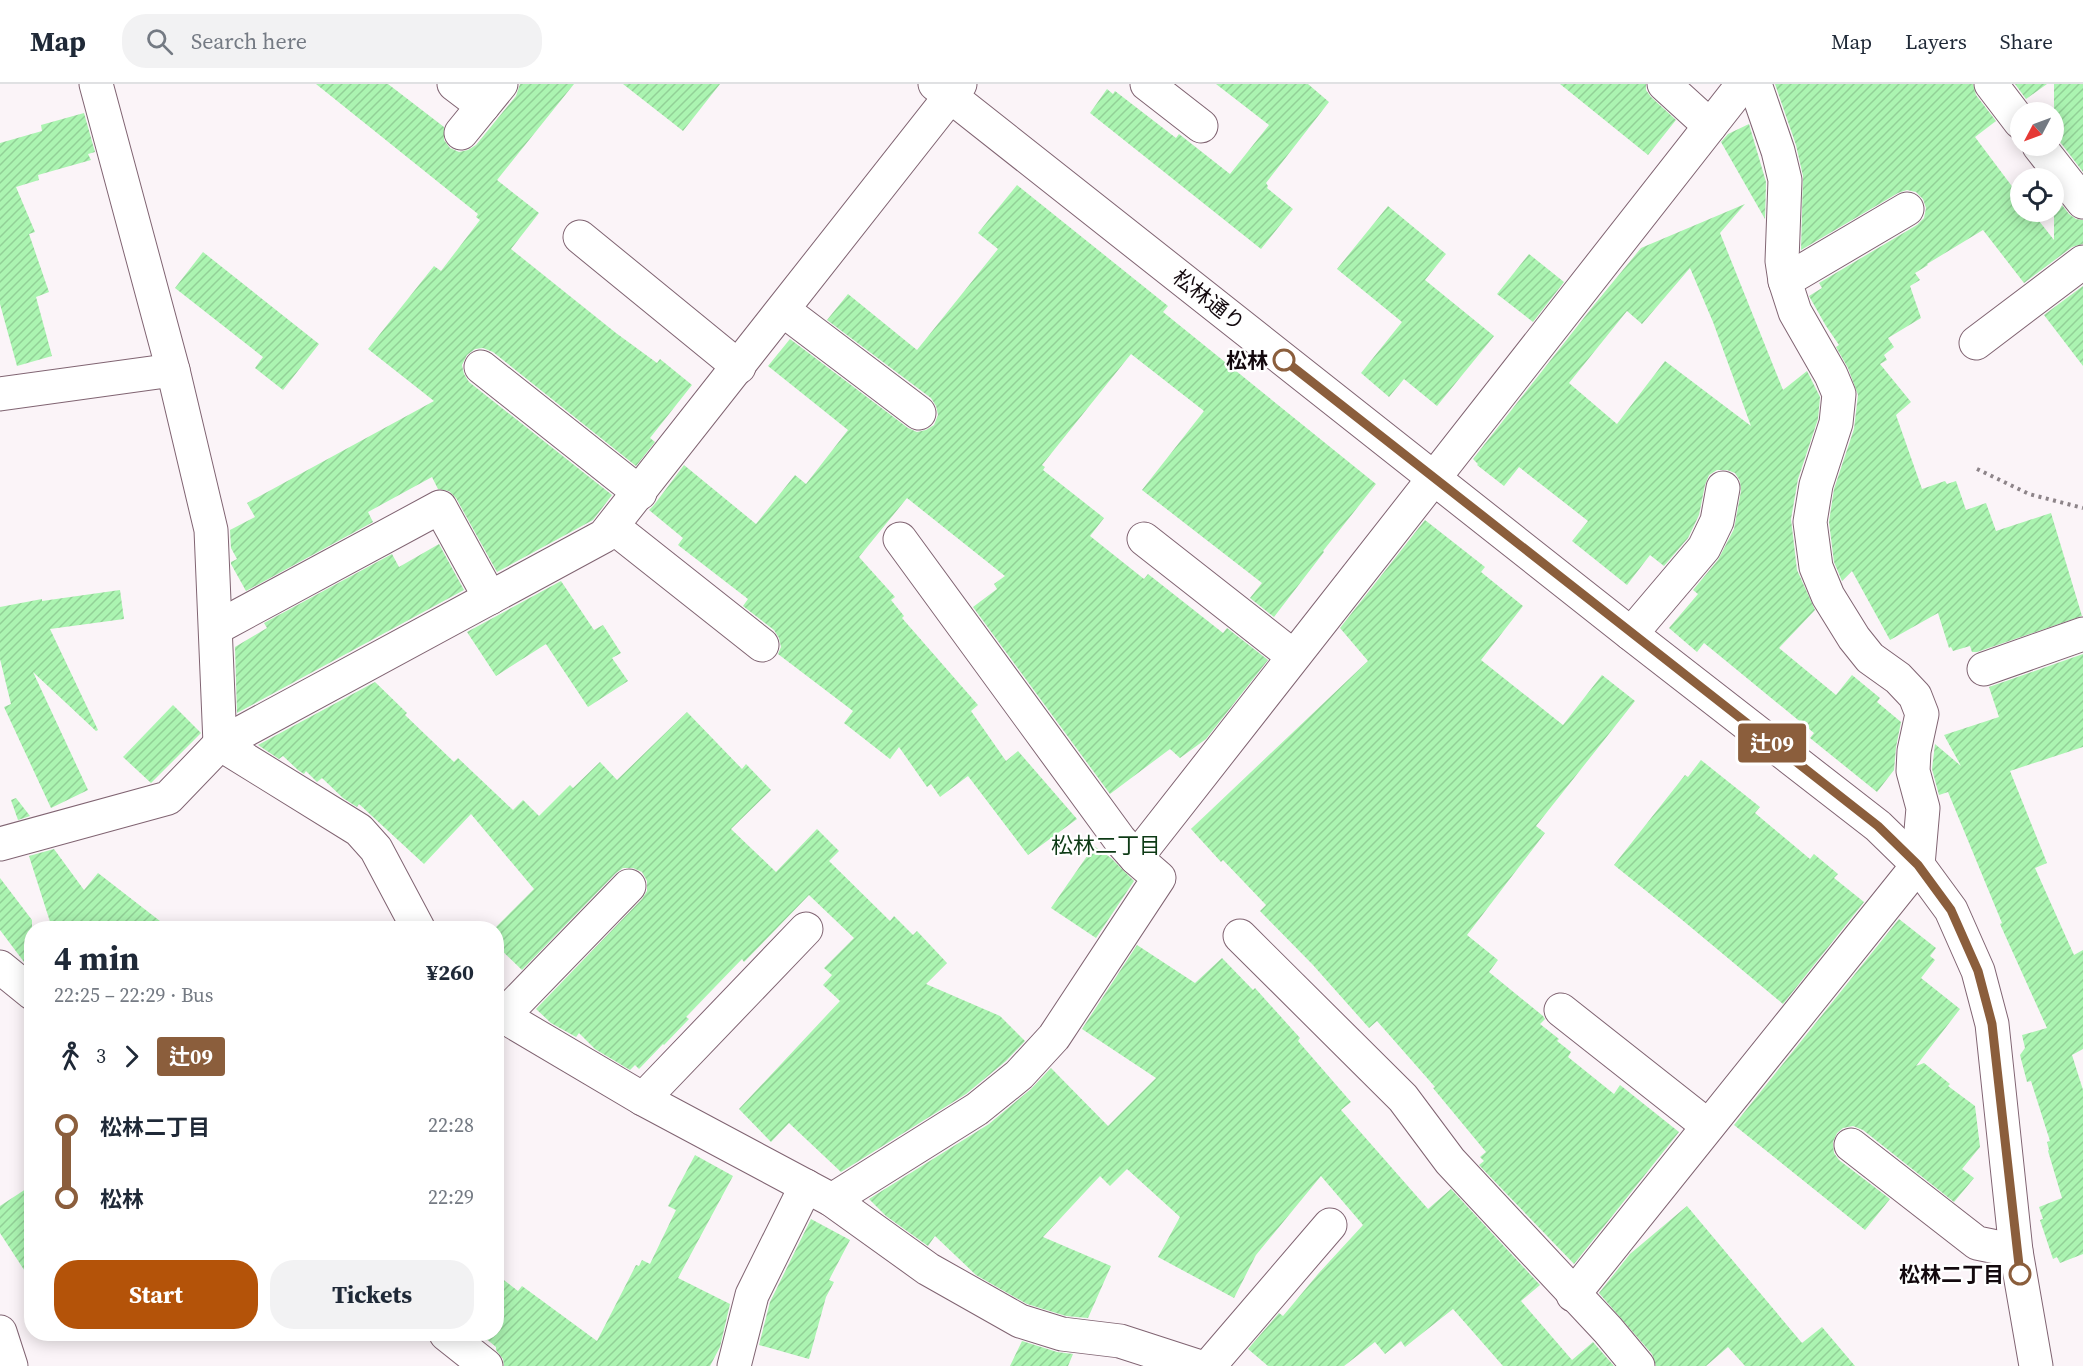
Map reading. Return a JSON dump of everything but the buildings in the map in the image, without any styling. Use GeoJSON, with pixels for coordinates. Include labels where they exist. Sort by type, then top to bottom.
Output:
{"type":"FeatureCollection","features":[{"type":"Feature","properties":{"kind":"street"},"geometry":{"type":"LineString","coordinates":[[96,84],[173,370],[211,530],[220,744]]}},
{"type":"Feature","properties":{"kind":"street"},"geometry":{"type":"LineString","coordinates":[[454,84],[492,95],[461,133]]}},
{"type":"Feature","properties":{"kind":"street"},"geometry":{"type":"LineString","coordinates":[[1147,84],[1201,126]]}},
{"type":"Feature","properties":{"kind":"street"},"geometry":{"type":"LineString","coordinates":[[1664,84],[1710,126]]}},
{"type":"Feature","properties":{"kind":"street"},"geometry":{"type":"LineString","coordinates":[[1136,858],[1743,84]]}},
{"type":"Feature","properties":{"kind":"street"},"geometry":{"type":"LineString","coordinates":[[1573,1294],[1918,865],[1923,808],[1913,771],[1914,751],[1922,714],[1915,696],[1898,678],[1870,658],[1854,638],[1828,596],[1816,567],[1810,522],[1816,485],[1836,423],[1839,394],[1831,375],[1795,312],[1785,281],[1782,261],[1785,180],[1778,151],[1755,84]]}},
{"type":"Feature","properties":{"kind":"street"},"geometry":{"type":"LineString","coordinates":[[1991,84],[2010,109]]}},
{"type":"Feature","properties":{"kind":"street"},"geometry":{"type":"LineString","coordinates":[[0,844],[168,798],[220,744],[604,536],[783,310],[948,88]]}},
{"type":"Feature","properties":{"kind":"street","name":"松林通り"},"geometry":{"type":"LineString","coordinates":[[948,88],[1433,478],[1878,826],[1918,865],[1951,910],[1978,971],[1992,1024],[2016,1251],[2036,1366]]}},
{"type":"Feature","properties":{"kind":"street"},"geometry":{"type":"LineString","coordinates":[[2047,156],[2083,202]]}},
{"type":"Feature","properties":{"kind":"street"},"geometry":{"type":"LineString","coordinates":[[1785,281],[1907,208]]}},
{"type":"Feature","properties":{"kind":"street"},"geometry":{"type":"LineString","coordinates":[[580,237],[739,367]]}},
{"type":"Feature","properties":{"kind":"street"},"geometry":{"type":"LineString","coordinates":[[1976,343],[2083,262]]}},
{"type":"Feature","properties":{"kind":"street"},"geometry":{"type":"LineString","coordinates":[[783,310],[919,414]]}},
{"type":"Feature","properties":{"kind":"street"},"geometry":{"type":"LineString","coordinates":[[481,367],[640,493]]}},
{"type":"Feature","properties":{"kind":"street"},"geometry":{"type":"LineString","coordinates":[[0,394],[173,370]]}},
{"type":"Feature","properties":{"kind":"street"},"geometry":{"type":"LineString","coordinates":[[1631,634],[1704,548],[1717,521],[1723,488]]}},
{"type":"Feature","properties":{"kind":"street"},"geometry":{"type":"LineString","coordinates":[[216,628],[440,507],[490,598]]}},
{"type":"Feature","properties":{"kind":"street"},"geometry":{"type":"LineString","coordinates":[[613,527],[762,645]]}},
{"type":"Feature","properties":{"kind":"street"},"geometry":{"type":"LineString","coordinates":[[734,1366],[752,1295],[819,1193],[977,1109],[1019,1075],[1054,1037],[1159,878],[1136,858],[1113,830],[900,539]]}},
{"type":"Feature","properties":{"kind":"street"},"geometry":{"type":"LineString","coordinates":[[1144,539],[1293,656]]}},
{"type":"Feature","properties":{"kind":"street"},"geometry":{"type":"LineString","coordinates":[[1984,669],[2083,634]]}},
{"type":"Feature","properties":{"kind":"street"},"geometry":{"type":"LineString","coordinates":[[220,744],[359,830],[376,849],[414,921]]}},
{"type":"Feature","properties":{"kind":"street"},"geometry":{"type":"LineString","coordinates":[[504,1010],[629,886]]}},
{"type":"Feature","properties":{"kind":"street"},"geometry":{"type":"LineString","coordinates":[[643,1099],[806,929]]}},
{"type":"Feature","properties":{"kind":"street"},"geometry":{"type":"LineString","coordinates":[[1240,936],[1403,1098],[1450,1161],[1608,1330],[1638,1366]]}},
{"type":"Feature","properties":{"kind":"street"},"geometry":{"type":"LineString","coordinates":[[0,967],[24,986]]}},
{"type":"Feature","properties":{"kind":"street"},"geometry":{"type":"LineString","coordinates":[[1561,1010],[1708,1126]]}},
{"type":"Feature","properties":{"kind":"street"},"geometry":{"type":"LineString","coordinates":[[504,1016],[643,1099],[819,1193],[928,1269],[1020,1320],[1114,1354],[1197,1366]]}},
{"type":"Feature","properties":{"kind":"street"},"geometry":{"type":"LineString","coordinates":[[1851,1145],[1977,1243],[2016,1251]]}},
{"type":"Feature","properties":{"kind":"street"},"geometry":{"type":"LineString","coordinates":[[1209,1366],[1330,1225]]}},
{"type":"Feature","properties":{"kind":"street"},"geometry":{"type":"LineString","coordinates":[[0,1332],[11,1366]]}},
{"type":"Feature","properties":{"kind":"street"},"geometry":{"type":"LineString","coordinates":[[455,1341],[486,1366]]}},
{"type":"Feature","properties":{"kind":"path"},"geometry":{"type":"LineString","coordinates":[[1977,469],[2029,494],[2083,508]]}},
{"type":"Feature","properties":{"kind":"bus line","name":"辻09"},"geometry":{"type":"LineString","coordinates":[[1284,360],[1878,826],[1918,865],[1951,910],[1978,971],[1992,1024],[2020,1274]]}},
{"type":"Feature","properties":{"kind":"place","name":"松林"},"geometry":{"type":"Point","coordinates":[1284,360]}},
{"type":"Feature","properties":{"kind":"place","name":"松林二丁目"},"geometry":{"type":"Point","coordinates":[2020,1274]}},
{"type":"Feature","properties":{"kind":"district","name":"松林二丁目"},"geometry":{"type":"Point","coordinates":[1106,845]}}]}
